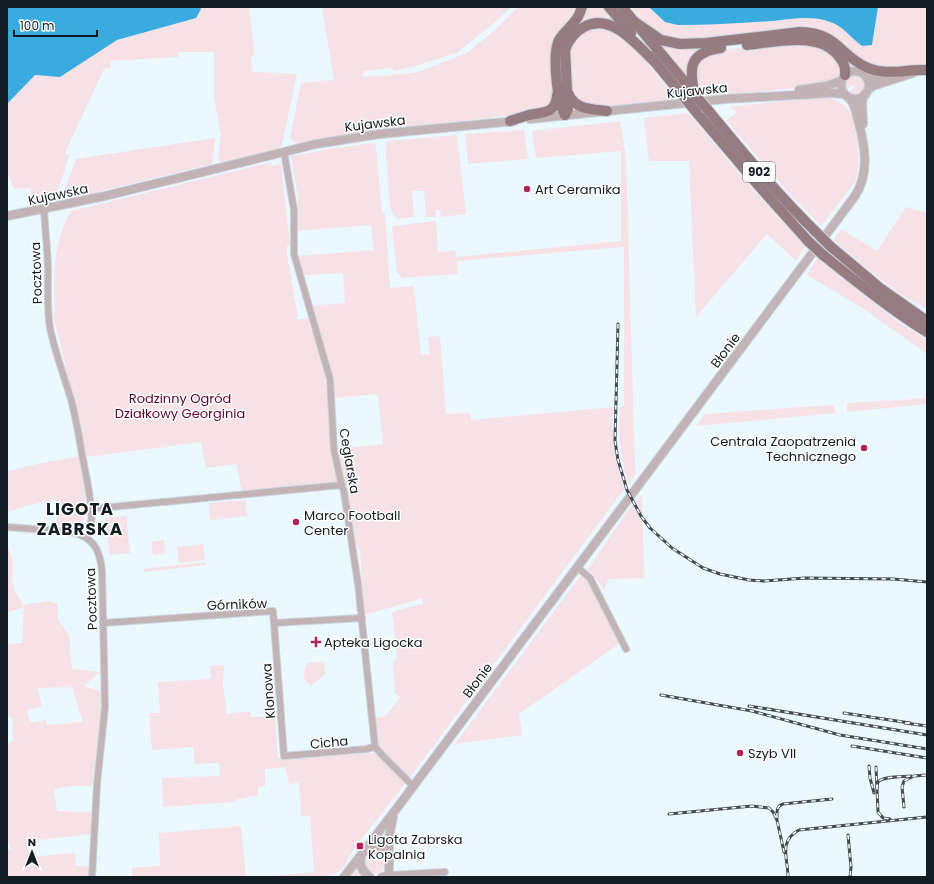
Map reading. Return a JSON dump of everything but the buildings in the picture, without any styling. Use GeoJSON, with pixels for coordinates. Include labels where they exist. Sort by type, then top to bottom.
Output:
{"type":"FeatureCollection","features":[{"type":"Feature","properties":{"kind":"main road"},"geometry":{"type":"LineString","coordinates":[[565,115],[568,109],[555,61],[556,47],[563,34],[576,21],[582,7]]}},
{"type":"Feature","properties":{"kind":"main road","name":"902"},"geometry":{"type":"LineString","coordinates":[[609,7],[683,96],[702,111],[815,232],[880,288],[927,321]]}},
{"type":"Feature","properties":{"kind":"main road","name":"902"},"geometry":{"type":"LineString","coordinates":[[622,7],[695,95],[702,111],[759,186],[808,241],[867,291],[927,332]]}},
{"type":"Feature","properties":{"kind":"main road"},"geometry":{"type":"LineString","coordinates":[[635,22],[661,40],[680,44],[800,32],[823,36],[836,43],[853,58],[868,68],[874,70],[890,73],[926,70]]}},
{"type":"Feature","properties":{"kind":"main road"},"geometry":{"type":"LineString","coordinates":[[510,121],[529,115],[547,113],[552,109],[562,85],[566,46],[573,35],[587,25],[597,23],[608,24],[616,27],[654,61]]}},
{"type":"Feature","properties":{"kind":"main road"},"geometry":{"type":"LineString","coordinates":[[695,95],[692,73],[695,60],[705,51],[721,48],[795,40],[812,40],[822,43],[834,51],[845,66],[843,78]]}},
{"type":"Feature","properties":{"kind":"main road"},"geometry":{"type":"LineString","coordinates":[[836,43],[852,65],[863,73]]}},
{"type":"Feature","properties":{"kind":"main road"},"geometry":{"type":"LineString","coordinates":[[562,85],[570,99],[580,108],[607,111]]}},
{"type":"Feature","properties":{"kind":"main road"},"geometry":{"type":"LineString","coordinates":[[880,288],[927,314]]}},
{"type":"Feature","properties":{"kind":"street"},"geometry":{"type":"LineString","coordinates":[[907,74],[873,86],[858,99],[847,96],[841,88],[843,78],[851,71],[863,73],[873,78],[926,70]]}},
{"type":"Feature","properties":{"kind":"street"},"geometry":{"type":"LineString","coordinates":[[863,73],[869,81],[866,92]]}},
{"type":"Feature","properties":{"kind":"street","name":"Kujawska"},"geometry":{"type":"LineString","coordinates":[[7,216],[105,196],[316,144],[344,139],[752,96],[819,87],[843,78]]}},
{"type":"Feature","properties":{"kind":"street","name":"Błonie"},"geometry":{"type":"LineString","coordinates":[[344,877],[855,196],[861,184],[865,168],[862,102],[866,92]]}},
{"type":"Feature","properties":{"kind":"street","name":"Kujawska"},"geometry":{"type":"LineString","coordinates":[[752,96],[831,93],[847,96]]}},
{"type":"Feature","properties":{"kind":"street","name":"Błonie"},"geometry":{"type":"LineString","coordinates":[[847,96],[854,104],[863,136]]}},
{"type":"Feature","properties":{"kind":"street","name":"Ceglarska"},"geometry":{"type":"LineString","coordinates":[[284,152],[294,210],[294,254],[330,379],[334,450],[349,521],[362,618],[375,747]]}},
{"type":"Feature","properties":{"kind":"street","name":"Pocztowa"},"geometry":{"type":"LineString","coordinates":[[44,209],[48,259],[47,299],[50,327],[53,344],[72,405],[87,485],[91,522],[90,530],[86,538],[96,547],[100,556],[102,571],[105,707],[96,784],[92,877]]}},
{"type":"Feature","properties":{"kind":"street"},"geometry":{"type":"LineString","coordinates":[[90,509],[342,485]]}},
{"type":"Feature","properties":{"kind":"street"},"geometry":{"type":"LineString","coordinates":[[7,527],[71,532],[86,538]]}},
{"type":"Feature","properties":{"kind":"street"},"geometry":{"type":"LineString","coordinates":[[577,567],[588,576],[592,582],[626,649]]}},
{"type":"Feature","properties":{"kind":"street","name":"Górników"},"geometry":{"type":"LineString","coordinates":[[104,623],[273,611],[274,624],[362,618]]}},
{"type":"Feature","properties":{"kind":"street","name":"Klonowa"},"geometry":{"type":"LineString","coordinates":[[274,624],[284,756]]}},
{"type":"Feature","properties":{"kind":"street"},"geometry":{"type":"LineString","coordinates":[[375,747],[384,758],[413,786]]}},
{"type":"Feature","properties":{"kind":"street","name":"Cicha"},"geometry":{"type":"LineString","coordinates":[[284,756],[366,750],[375,747]]}},
{"type":"Feature","properties":{"kind":"street","name":"Błonie"},"geometry":{"type":"LineString","coordinates":[[397,808],[389,832],[389,861],[386,876],[445,872]]}},
{"type":"Feature","properties":{"kind":"street"},"geometry":{"type":"LineString","coordinates":[[370,877],[364,873],[361,867],[361,854],[370,849],[377,849],[385,853],[389,861]]}},
{"type":"Feature","properties":{"kind":"green space"},"geometry":{"type":"Polygon","coordinates":[[[200,7],[258,7],[249,8],[255,56],[251,56],[252,72],[297,74],[280,149],[221,163],[218,157],[221,135],[214,98],[214,52],[179,52],[178,57],[110,61],[111,68],[104,69],[65,153],[69,156],[61,182],[55,195],[45,204],[33,207],[30,188],[14,189],[9,176],[7,176],[7,104],[35,75],[60,77],[117,40],[196,18],[201,9],[200,7]]]}},
{"type":"Feature","properties":{"kind":"green space"},"geometry":{"type":"Polygon","coordinates":[[[322,7],[511,7],[493,24],[456,53],[394,71],[392,68],[364,71],[362,77],[418,72],[467,53],[496,29],[518,7],[579,7],[564,29],[555,97],[546,111],[347,135],[298,145],[290,138],[301,83],[334,80],[322,7]]]}},
{"type":"Feature","properties":{"kind":"green space"},"geometry":{"type":"Polygon","coordinates":[[[585,7],[604,7],[618,24],[601,21],[589,22],[574,30],[567,39],[563,49],[562,60],[566,106],[564,112],[562,109],[558,71],[559,52],[566,35],[579,19],[585,7]]]}},
{"type":"Feature","properties":{"kind":"green space"},"geometry":{"type":"Polygon","coordinates":[[[631,7],[649,7],[665,22],[774,21],[804,17],[818,19],[831,22],[843,29],[857,42],[872,44],[878,7],[927,7],[927,64],[915,67],[883,70],[854,56],[839,40],[829,34],[687,42],[665,38],[645,23],[631,7]]]}},
{"type":"Feature","properties":{"kind":"green space"},"geometry":{"type":"Polygon","coordinates":[[[593,27],[613,29],[634,47],[677,100],[616,107],[593,107],[573,99],[567,51],[575,36],[593,27]]]}},
{"type":"Feature","properties":{"kind":"green space"},"geometry":{"type":"Polygon","coordinates":[[[807,36],[822,39],[828,42],[838,50],[850,69],[848,69],[834,48],[828,44],[814,39],[797,38],[710,47],[700,51],[693,58],[689,67],[689,78],[687,79],[656,41],[657,40],[670,46],[680,48],[807,36]]]}},
{"type":"Feature","properties":{"kind":"green space"},"geometry":{"type":"Polygon","coordinates":[[[790,43],[818,44],[839,62],[841,72],[840,77],[836,80],[806,87],[708,97],[696,82],[698,61],[712,51],[790,43]]]}},
{"type":"Feature","properties":{"kind":"green space"},"geometry":{"type":"Polygon","coordinates":[[[854,74],[860,75],[866,82],[864,91],[855,95],[849,94],[854,87],[852,85],[847,89],[845,88],[848,77],[854,74]]]}},
{"type":"Feature","properties":{"kind":"green space"},"geometry":{"type":"Polygon","coordinates":[[[822,97],[835,100],[842,104],[849,110],[852,116],[857,142],[858,169],[855,182],[821,226],[785,189],[726,120],[737,113],[728,107],[822,97]]]}},
{"type":"Feature","properties":{"kind":"green space"},"geometry":{"type":"Polygon","coordinates":[[[688,113],[749,185],[805,247],[796,261],[767,234],[696,317],[689,161],[649,161],[644,118],[688,113]]]}},
{"type":"Feature","properties":{"kind":"green space"},"geometry":{"type":"Polygon","coordinates":[[[620,121],[626,156],[636,473],[628,485],[621,455],[619,428],[620,407],[624,406],[624,247],[457,261],[458,274],[402,278],[397,272],[392,228],[394,226],[436,221],[438,252],[455,250],[456,257],[621,241],[621,151],[536,158],[532,131],[620,121]]]}},
{"type":"Feature","properties":{"kind":"green space"},"geometry":{"type":"Polygon","coordinates":[[[524,130],[528,159],[468,164],[465,134],[524,130]]]}},
{"type":"Feature","properties":{"kind":"green space"},"geometry":{"type":"Polygon","coordinates":[[[457,135],[466,214],[441,217],[440,210],[435,210],[436,217],[426,217],[424,191],[412,191],[414,217],[398,219],[393,215],[390,205],[385,142],[457,135]]]}},
{"type":"Feature","properties":{"kind":"green space"},"geometry":{"type":"Polygon","coordinates":[[[215,138],[212,164],[69,199],[65,198],[63,194],[76,159],[215,138]]]}},
{"type":"Feature","properties":{"kind":"green space"},"geometry":{"type":"Polygon","coordinates":[[[373,143],[376,146],[382,213],[385,213],[390,288],[414,286],[421,355],[430,354],[428,337],[440,336],[446,414],[470,413],[471,420],[614,407],[614,447],[624,489],[405,784],[359,842],[343,868],[328,877],[262,877],[314,872],[310,816],[301,816],[299,783],[289,784],[285,767],[265,769],[265,786],[258,787],[258,796],[238,799],[233,802],[163,807],[162,778],[220,776],[219,763],[195,764],[193,747],[152,750],[149,713],[160,713],[158,682],[211,679],[210,666],[224,665],[223,685],[227,714],[250,711],[251,717],[275,717],[278,757],[284,760],[374,753],[378,744],[376,717],[385,716],[401,697],[395,694],[393,664],[397,658],[392,613],[397,610],[423,604],[423,598],[364,615],[360,551],[356,544],[338,449],[383,444],[378,396],[374,394],[334,398],[332,374],[312,306],[345,303],[343,273],[303,275],[297,256],[374,250],[371,225],[297,231],[298,198],[291,156],[373,143]]]}},
{"type":"Feature","properties":{"kind":"green space","name":"Rodzinny Ogród Działkowy Georginia"},"geometry":{"type":"Polygon","coordinates":[[[271,162],[272,166],[281,164],[290,245],[287,246],[287,255],[298,316],[296,320],[308,318],[321,357],[325,376],[333,459],[338,483],[242,493],[237,464],[206,468],[201,442],[86,457],[53,315],[55,312],[54,273],[58,248],[65,223],[71,211],[271,162]]]}},
{"type":"Feature","properties":{"kind":"green space"},"geometry":{"type":"Polygon","coordinates":[[[906,207],[927,213],[927,309],[902,295],[834,240],[841,229],[877,251],[906,207]]]}},
{"type":"Feature","properties":{"kind":"green space"},"geometry":{"type":"Polygon","coordinates":[[[817,258],[898,322],[927,340],[927,354],[861,307],[807,275],[817,258]]]}},
{"type":"Feature","properties":{"kind":"green space"},"geometry":{"type":"Polygon","coordinates":[[[927,398],[927,404],[847,412],[847,405],[850,403],[927,398]]]}},
{"type":"Feature","properties":{"kind":"green space"},"geometry":{"type":"Polygon","coordinates":[[[831,405],[834,407],[836,413],[696,426],[705,414],[831,405]]]}},
{"type":"Feature","properties":{"kind":"green space"},"geometry":{"type":"Polygon","coordinates":[[[79,456],[86,494],[84,516],[78,527],[57,526],[55,500],[24,506],[7,513],[7,472],[22,467],[79,456]]]}},
{"type":"Feature","properties":{"kind":"green space"},"geometry":{"type":"Polygon","coordinates":[[[642,494],[644,578],[609,579],[604,589],[588,569],[626,513],[642,494]]]}},
{"type":"Feature","properties":{"kind":"green space"},"geometry":{"type":"Polygon","coordinates":[[[246,500],[247,516],[210,520],[209,503],[246,500]]]}},
{"type":"Feature","properties":{"kind":"green space"},"geometry":{"type":"Polygon","coordinates":[[[126,516],[130,553],[110,555],[105,518],[126,516]]]}},
{"type":"Feature","properties":{"kind":"green space"},"geometry":{"type":"Polygon","coordinates":[[[164,540],[166,553],[153,555],[151,542],[164,540]]]}},
{"type":"Feature","properties":{"kind":"green space"},"geometry":{"type":"Polygon","coordinates":[[[203,544],[205,560],[179,563],[177,547],[203,544]]]}},
{"type":"Feature","properties":{"kind":"green space"},"geometry":{"type":"Polygon","coordinates":[[[7,547],[9,548],[13,564],[12,582],[23,605],[48,601],[58,604],[58,620],[69,635],[72,669],[100,672],[84,686],[100,691],[102,711],[92,786],[71,786],[54,789],[57,811],[91,812],[91,834],[28,841],[29,857],[75,853],[76,866],[90,866],[89,877],[7,877],[7,850],[11,849],[7,837],[7,745],[13,740],[12,718],[7,715],[7,644],[22,643],[24,607],[7,613],[7,547]],[[72,687],[38,688],[42,707],[27,710],[30,723],[46,720],[47,725],[83,722],[72,687]]]}},
{"type":"Feature","properties":{"kind":"green space"},"geometry":{"type":"Polygon","coordinates":[[[206,562],[206,565],[144,572],[143,569],[206,562]]]}},
{"type":"Feature","properties":{"kind":"green space"},"geometry":{"type":"Polygon","coordinates":[[[581,575],[591,584],[619,644],[519,714],[522,735],[455,744],[581,575]]]}},
{"type":"Feature","properties":{"kind":"green space"},"geometry":{"type":"Polygon","coordinates":[[[324,662],[325,674],[311,686],[304,679],[305,666],[309,663],[324,662]]]}},
{"type":"Feature","properties":{"kind":"green space"},"geometry":{"type":"Polygon","coordinates":[[[388,825],[385,848],[372,846],[388,825]]]}},
{"type":"Feature","properties":{"kind":"green space"},"geometry":{"type":"Polygon","coordinates":[[[241,826],[246,877],[132,877],[132,868],[160,866],[159,833],[241,826]]]}},
{"type":"Feature","properties":{"kind":"green space"},"geometry":{"type":"Polygon","coordinates":[[[374,852],[382,855],[385,863],[382,871],[374,874],[366,871],[363,863],[366,855],[374,852]]]}},
{"type":"Feature","properties":{"kind":"green space"},"geometry":{"type":"Polygon","coordinates":[[[356,867],[362,877],[348,877],[356,867]]]}},
{"type":"Feature","properties":{"kind":"water"},"geometry":{"type":"Polygon","coordinates":[[[7,7],[200,7],[201,9],[196,18],[117,40],[60,77],[35,75],[7,104],[7,7]]]}},
{"type":"Feature","properties":{"kind":"water"},"geometry":{"type":"Polygon","coordinates":[[[649,7],[878,7],[872,45],[862,46],[839,26],[823,20],[802,18],[738,23],[678,25],[665,22],[649,7]]]}},
{"type":"Feature","properties":{"kind":"railway"},"geometry":{"type":"LineString","coordinates":[[618,324],[615,441],[618,460],[627,490],[641,516],[650,528],[672,548],[703,568],[720,574],[749,580],[764,581],[805,578],[893,579],[927,582]]}},
{"type":"Feature","properties":{"kind":"railway"},"geometry":{"type":"LineString","coordinates":[[661,695],[752,711],[840,735],[927,749]]}},
{"type":"Feature","properties":{"kind":"railway"},"geometry":{"type":"LineString","coordinates":[[749,706],[927,735]]}},
{"type":"Feature","properties":{"kind":"railway"},"geometry":{"type":"LineString","coordinates":[[844,713],[910,723]]}},
{"type":"Feature","properties":{"kind":"railway"},"geometry":{"type":"LineString","coordinates":[[905,723],[927,726]]}},
{"type":"Feature","properties":{"kind":"railway"},"geometry":{"type":"LineString","coordinates":[[852,746],[927,758]]}},
{"type":"Feature","properties":{"kind":"railway"},"geometry":{"type":"LineString","coordinates":[[869,766],[870,778],[874,793]]}},
{"type":"Feature","properties":{"kind":"railway"},"geometry":{"type":"LineString","coordinates":[[876,767],[878,812],[883,818],[890,819]]}},
{"type":"Feature","properties":{"kind":"railway"},"geometry":{"type":"LineString","coordinates":[[904,807],[902,787],[904,781],[914,776],[927,775]]}},
{"type":"Feature","properties":{"kind":"railway"},"geometry":{"type":"LineString","coordinates":[[877,789],[878,782],[881,780],[893,777],[911,776]]}},
{"type":"Feature","properties":{"kind":"railway"},"geometry":{"type":"LineString","coordinates":[[777,818],[778,808],[783,804],[832,799]]}},
{"type":"Feature","properties":{"kind":"railway"},"geometry":{"type":"LineString","coordinates":[[669,814],[752,806],[769,808],[777,820],[784,852]]}},
{"type":"Feature","properties":{"kind":"railway"},"geometry":{"type":"LineString","coordinates":[[788,877],[786,845],[792,834],[799,830],[927,817]]}},
{"type":"Feature","properties":{"kind":"railway"},"geometry":{"type":"LineString","coordinates":[[848,835],[851,867],[850,877]]}},
{"type":"Feature","properties":{"kind":"place","name":"Art Ceramika"},"geometry":{"type":"Point","coordinates":[527,189]}},
{"type":"Feature","properties":{"kind":"place","name":"Centrala Zaopatrzenia Technicznego"},"geometry":{"type":"Point","coordinates":[864,448]}},
{"type":"Feature","properties":{"kind":"place","name":"Marco Football Center"},"geometry":{"type":"Point","coordinates":[296,522]}},
{"type":"Feature","properties":{"kind":"place","name":"Apteka Ligocka"},"geometry":{"type":"Point","coordinates":[316,642]}},
{"type":"Feature","properties":{"kind":"place","name":"Szyb VII"},"geometry":{"type":"Point","coordinates":[740,753]}},
{"type":"Feature","properties":{"kind":"place","name":"Ligota Zabrska Kopalnia"},"geometry":{"type":"Point","coordinates":[360,846]}},
{"type":"Feature","properties":{"kind":"district","name":"LIGOTA ZABRSKA"},"geometry":{"type":"Point","coordinates":[80,519]}}]}
